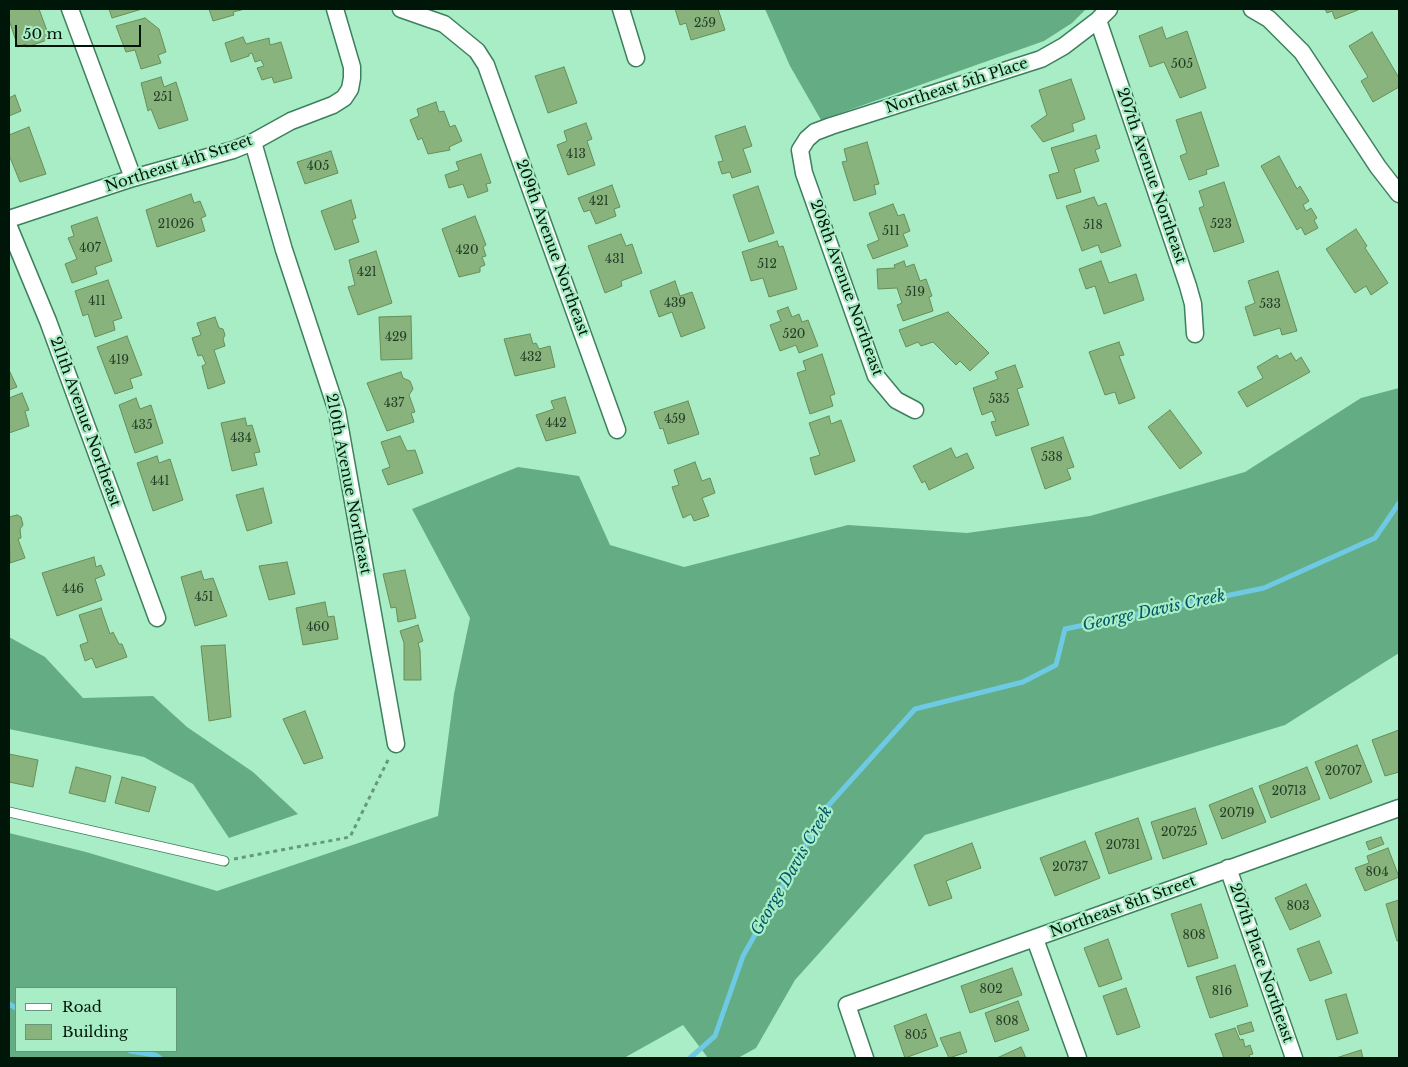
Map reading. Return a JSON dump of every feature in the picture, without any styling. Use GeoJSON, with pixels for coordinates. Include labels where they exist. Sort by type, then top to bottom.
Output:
{"type":"FeatureCollection","features":[{"type":"Feature","properties":{"kind":"street"},"geometry":{"type":"LineString","coordinates":[[70,9],[132,178]]}},
{"type":"Feature","properties":{"kind":"street","name":"Northeast 4th Street"},"geometry":{"type":"LineString","coordinates":[[9,219],[132,178],[253,142],[272,130],[333,105],[344,98],[350,89],[352,67],[335,9]]}},
{"type":"Feature","properties":{"kind":"street","name":"209th Avenue Northeast"},"geometry":{"type":"LineString","coordinates":[[400,9],[444,24],[477,51],[486,65],[617,430]]}},
{"type":"Feature","properties":{"kind":"street"},"geometry":{"type":"LineString","coordinates":[[621,9],[636,58]]}},
{"type":"Feature","properties":{"kind":"street"},"geometry":{"type":"LineString","coordinates":[[1252,9],[1269,20],[1302,52],[1378,167],[1399,194]]}},
{"type":"Feature","properties":{"kind":"street","name":"Northeast 5th Place"},"geometry":{"type":"LineString","coordinates":[[800,150],[807,139],[830,126],[1041,59],[1064,46],[1104,14]]}},
{"type":"Feature","properties":{"kind":"street","name":"207th Avenue Northeast"},"geometry":{"type":"LineString","coordinates":[[1104,14],[1188,286],[1193,304],[1195,334]]}},
{"type":"Feature","properties":{"kind":"street","name":"210th Avenue Northeast"},"geometry":{"type":"LineString","coordinates":[[253,142],[284,250],[337,411],[396,744]]}},
{"type":"Feature","properties":{"kind":"street","name":"208th Avenue Northeast"},"geometry":{"type":"LineString","coordinates":[[800,150],[804,172],[876,376],[896,400],[915,410]]}},
{"type":"Feature","properties":{"kind":"street","name":"211th Avenue Northeast"},"geometry":{"type":"LineString","coordinates":[[9,227],[48,321],[157,618]]}},
{"type":"Feature","properties":{"kind":"street","name":"Northeast 8th Street"},"geometry":{"type":"LineString","coordinates":[[865,1058],[846,1005],[1399,808]]}},
{"type":"Feature","properties":{"kind":"street","name":"207th Place Northeast"},"geometry":{"type":"LineString","coordinates":[[1228,868],[1294,1058]]}},
{"type":"Feature","properties":{"kind":"street"},"geometry":{"type":"LineString","coordinates":[[1035,939],[1078,1058]]}},
{"type":"Feature","properties":{"kind":"lane"},"geometry":{"type":"LineString","coordinates":[[9,812],[224,861]]}},
{"type":"Feature","properties":{"kind":"path"},"geometry":{"type":"LineString","coordinates":[[224,861],[350,837],[396,744]]}},
{"type":"Feature","properties":{"kind":"green space"},"geometry":{"type":"Polygon","coordinates":[[[765,9],[1086,9],[1072,23],[1044,41],[821,120],[790,66],[765,9]]]}},
{"type":"Feature","properties":{"kind":"green space"},"geometry":{"type":"Polygon","coordinates":[[[1399,388],[1399,653],[1285,725],[925,835],[795,980],[756,1048],[738,1058],[708,1058],[683,1025],[624,1058],[9,1058],[9,833],[86,852],[217,891],[438,816],[454,694],[470,618],[412,509],[518,467],[579,476],[610,545],[684,567],[848,525],[967,533],[1090,516],[1245,472],[1361,398],[1399,388]]]}},
{"type":"Feature","properties":{"kind":"green space"},"geometry":{"type":"Polygon","coordinates":[[[9,637],[45,657],[83,698],[153,696],[187,727],[253,772],[298,814],[229,838],[193,784],[144,757],[9,729],[9,637]]]}},
{"type":"Feature","properties":{"kind":"building"},"geometry":{"type":"Polygon","coordinates":[[[9,9],[39,9],[50,39],[27,47],[26,44],[18,47],[9,20],[9,9]]]}},
{"type":"Feature","properties":{"kind":"building"},"geometry":{"type":"Polygon","coordinates":[[[109,9],[142,9],[112,18],[109,9]]]}},
{"type":"Feature","properties":{"kind":"building"},"geometry":{"type":"Polygon","coordinates":[[[209,9],[245,9],[233,12],[234,15],[213,21],[209,9]]]}},
{"type":"Feature","properties":{"kind":"building"},"geometry":{"type":"Polygon","coordinates":[[[675,9],[718,9],[725,30],[691,40],[686,23],[680,25],[675,9]]]}},
{"type":"Feature","properties":{"kind":"building"},"geometry":{"type":"Polygon","coordinates":[[[1325,9],[1358,10],[1335,19],[1332,11],[1327,13],[1325,9]]]}},
{"type":"Feature","properties":{"kind":"building"},"geometry":{"type":"Polygon","coordinates":[[[145,18],[159,29],[166,52],[158,55],[161,63],[141,69],[135,50],[126,52],[116,26],[145,18]]]}},
{"type":"Feature","properties":{"kind":"building"},"geometry":{"type":"Polygon","coordinates":[[[1162,27],[1166,39],[1187,31],[1206,88],[1180,98],[1164,62],[1150,67],[1139,36],[1162,27]]]}},
{"type":"Feature","properties":{"kind":"building"},"geometry":{"type":"Polygon","coordinates":[[[1372,32],[1399,78],[1399,87],[1373,102],[1361,81],[1368,77],[1349,46],[1372,32]]]}},
{"type":"Feature","properties":{"kind":"building"},"geometry":{"type":"Polygon","coordinates":[[[243,37],[246,44],[269,38],[270,45],[281,42],[292,78],[274,83],[272,77],[262,80],[257,68],[264,66],[261,60],[255,62],[252,53],[249,56],[231,62],[225,43],[243,37]]]}},
{"type":"Feature","properties":{"kind":"building"},"geometry":{"type":"Polygon","coordinates":[[[564,67],[577,103],[548,113],[535,76],[564,67]]]}},
{"type":"Feature","properties":{"kind":"building"},"geometry":{"type":"Polygon","coordinates":[[[161,77],[164,87],[176,82],[188,120],[159,129],[151,109],[148,111],[141,83],[161,77]]]}},
{"type":"Feature","properties":{"kind":"building"},"geometry":{"type":"Polygon","coordinates":[[[1071,79],[1085,119],[1072,124],[1074,131],[1043,142],[1031,126],[1047,115],[1039,90],[1071,79]]]}},
{"type":"Feature","properties":{"kind":"building"},"geometry":{"type":"Polygon","coordinates":[[[15,95],[21,111],[9,116],[9,98],[15,95]]]}},
{"type":"Feature","properties":{"kind":"building"},"geometry":{"type":"Polygon","coordinates":[[[436,102],[439,112],[444,111],[450,127],[455,125],[462,141],[449,147],[450,150],[428,154],[422,138],[418,140],[410,120],[419,116],[417,109],[436,102]]]}},
{"type":"Feature","properties":{"kind":"building"},"geometry":{"type":"Polygon","coordinates":[[[1201,112],[1219,166],[1206,170],[1207,174],[1189,180],[1180,156],[1187,153],[1176,120],[1201,112]]]}},
{"type":"Feature","properties":{"kind":"building"},"geometry":{"type":"Polygon","coordinates":[[[586,123],[592,139],[587,141],[595,165],[568,175],[557,145],[567,141],[564,131],[586,123]]]}},
{"type":"Feature","properties":{"kind":"building"},"geometry":{"type":"Polygon","coordinates":[[[745,126],[752,146],[743,149],[751,172],[732,178],[730,172],[722,174],[718,162],[723,161],[715,136],[745,126]]]}},
{"type":"Feature","properties":{"kind":"building"},"geometry":{"type":"Polygon","coordinates":[[[29,127],[46,174],[20,182],[9,155],[9,135],[29,127]]]}},
{"type":"Feature","properties":{"kind":"building"},"geometry":{"type":"Polygon","coordinates":[[[1096,135],[1100,148],[1095,150],[1099,161],[1074,169],[1081,192],[1057,199],[1049,175],[1059,172],[1051,148],[1096,135]]]}},
{"type":"Feature","properties":{"kind":"building"},"geometry":{"type":"Polygon","coordinates":[[[867,142],[879,184],[874,185],[876,194],[854,201],[842,162],[847,161],[844,149],[867,142]]]}},
{"type":"Feature","properties":{"kind":"building"},"geometry":{"type":"Polygon","coordinates":[[[331,151],[338,173],[305,184],[297,162],[331,151]]]}},
{"type":"Feature","properties":{"kind":"building"},"geometry":{"type":"Polygon","coordinates":[[[481,154],[491,183],[486,184],[488,191],[468,198],[463,184],[449,188],[445,175],[459,170],[456,162],[481,154]]]}},
{"type":"Feature","properties":{"kind":"building"},"geometry":{"type":"Polygon","coordinates":[[[1279,156],[1297,189],[1300,186],[1309,201],[1303,205],[1306,211],[1311,208],[1317,218],[1314,220],[1318,228],[1305,235],[1301,227],[1297,230],[1261,166],[1279,156]]]}},
{"type":"Feature","properties":{"kind":"building"},"geometry":{"type":"Polygon","coordinates":[[[1224,182],[1244,242],[1214,252],[1199,208],[1204,206],[1199,191],[1224,182]]]}},
{"type":"Feature","properties":{"kind":"building"},"geometry":{"type":"Polygon","coordinates":[[[612,185],[620,207],[614,209],[616,216],[596,224],[590,210],[584,212],[578,198],[612,185]]]}},
{"type":"Feature","properties":{"kind":"building"},"geometry":{"type":"Polygon","coordinates":[[[758,186],[774,233],[749,242],[733,195],[758,186]]]}},
{"type":"Feature","properties":{"kind":"building"},"geometry":{"type":"Polygon","coordinates":[[[191,194],[194,203],[200,201],[206,216],[201,218],[205,231],[157,247],[146,210],[191,194]]]}},
{"type":"Feature","properties":{"kind":"building"},"geometry":{"type":"Polygon","coordinates":[[[1094,197],[1098,206],[1106,203],[1121,246],[1101,253],[1098,245],[1082,251],[1066,206],[1094,197]]]}},
{"type":"Feature","properties":{"kind":"building"},"geometry":{"type":"Polygon","coordinates":[[[351,200],[356,218],[352,220],[359,242],[335,250],[321,211],[351,200]]]}},
{"type":"Feature","properties":{"kind":"building"},"geometry":{"type":"Polygon","coordinates":[[[893,204],[898,216],[904,214],[910,231],[903,234],[908,246],[873,259],[867,245],[879,240],[869,213],[893,204]]]}},
{"type":"Feature","properties":{"kind":"building"},"geometry":{"type":"Polygon","coordinates":[[[475,216],[486,245],[483,247],[486,256],[482,257],[485,265],[480,267],[480,272],[459,277],[442,229],[475,216]]]}},
{"type":"Feature","properties":{"kind":"building"},"geometry":{"type":"Polygon","coordinates":[[[97,217],[112,261],[95,267],[97,274],[72,283],[65,264],[77,259],[68,238],[74,236],[71,226],[97,217]]]}},
{"type":"Feature","properties":{"kind":"building"},"geometry":{"type":"Polygon","coordinates":[[[1356,229],[1367,246],[1365,248],[1388,283],[1371,295],[1366,286],[1355,293],[1326,249],[1356,229]]]}},
{"type":"Feature","properties":{"kind":"building"},"geometry":{"type":"Polygon","coordinates":[[[621,234],[626,246],[632,244],[642,273],[621,281],[622,286],[605,293],[588,246],[621,234]]]}},
{"type":"Feature","properties":{"kind":"building"},"geometry":{"type":"Polygon","coordinates":[[[777,241],[779,247],[783,246],[797,289],[769,297],[763,278],[751,281],[742,252],[777,241]]]}},
{"type":"Feature","properties":{"kind":"building"},"geometry":{"type":"Polygon","coordinates":[[[376,251],[392,303],[358,315],[348,287],[355,285],[349,260],[376,251]]]}},
{"type":"Feature","properties":{"kind":"building"},"geometry":{"type":"Polygon","coordinates":[[[904,261],[906,267],[914,264],[920,281],[926,279],[932,296],[929,297],[933,311],[903,321],[897,305],[902,303],[897,288],[878,289],[877,269],[895,268],[894,265],[904,261]]]}},
{"type":"Feature","properties":{"kind":"building"},"geometry":{"type":"Polygon","coordinates":[[[1101,261],[1109,283],[1136,274],[1144,300],[1104,314],[1095,286],[1086,289],[1079,269],[1101,261]]]}},
{"type":"Feature","properties":{"kind":"building"},"geometry":{"type":"Polygon","coordinates":[[[1278,271],[1297,331],[1282,335],[1280,328],[1254,336],[1245,307],[1255,303],[1248,281],[1278,271]]]}},
{"type":"Feature","properties":{"kind":"building"},"geometry":{"type":"Polygon","coordinates":[[[108,280],[122,318],[113,321],[115,330],[95,337],[88,314],[83,316],[75,291],[108,280]]]}},
{"type":"Feature","properties":{"kind":"building"},"geometry":{"type":"Polygon","coordinates":[[[675,281],[680,296],[692,292],[705,328],[681,337],[672,312],[659,317],[650,291],[675,281]]]}},
{"type":"Feature","properties":{"kind":"building"},"geometry":{"type":"Polygon","coordinates":[[[788,307],[792,317],[799,314],[802,322],[808,320],[818,346],[799,353],[796,345],[780,351],[770,325],[781,321],[777,311],[788,307]]]}},
{"type":"Feature","properties":{"kind":"building"},"geometry":{"type":"Polygon","coordinates":[[[948,312],[989,353],[970,371],[960,361],[956,365],[933,342],[921,346],[918,342],[906,347],[899,330],[948,312]]]}},
{"type":"Feature","properties":{"kind":"building"},"geometry":{"type":"Polygon","coordinates":[[[411,316],[412,359],[381,360],[379,317],[411,316]]]}},
{"type":"Feature","properties":{"kind":"building"},"geometry":{"type":"Polygon","coordinates":[[[215,317],[219,328],[223,329],[225,335],[223,339],[225,346],[214,350],[225,383],[208,389],[202,366],[206,364],[202,355],[198,356],[192,338],[201,335],[197,323],[215,317]]]}},
{"type":"Feature","properties":{"kind":"building"},"geometry":{"type":"Polygon","coordinates":[[[530,334],[533,344],[536,343],[539,349],[550,346],[555,367],[515,376],[504,339],[530,334]]]}},
{"type":"Feature","properties":{"kind":"building"},"geometry":{"type":"Polygon","coordinates":[[[127,336],[142,375],[130,379],[133,388],[115,394],[97,347],[127,336]]]}},
{"type":"Feature","properties":{"kind":"building"},"geometry":{"type":"Polygon","coordinates":[[[1119,342],[1124,355],[1119,356],[1135,398],[1119,404],[1115,392],[1105,395],[1089,352],[1119,342]]]}},
{"type":"Feature","properties":{"kind":"building"},"geometry":{"type":"Polygon","coordinates":[[[1291,353],[1296,361],[1301,357],[1310,372],[1247,407],[1238,392],[1263,378],[1257,367],[1277,355],[1279,359],[1291,353]]]}},
{"type":"Feature","properties":{"kind":"building"},"geometry":{"type":"Polygon","coordinates":[[[822,354],[835,394],[830,396],[833,406],[810,414],[797,373],[806,370],[803,361],[822,354]]]}},
{"type":"Feature","properties":{"kind":"building"},"geometry":{"type":"Polygon","coordinates":[[[1015,365],[1023,387],[1017,389],[1029,425],[996,436],[991,422],[996,421],[992,411],[982,415],[973,388],[998,379],[995,372],[1015,365]]]}},
{"type":"Feature","properties":{"kind":"building"},"geometry":{"type":"Polygon","coordinates":[[[9,370],[17,387],[9,390],[9,370]]]}},
{"type":"Feature","properties":{"kind":"building"},"geometry":{"type":"Polygon","coordinates":[[[401,372],[403,378],[410,381],[413,389],[409,395],[415,412],[411,413],[414,422],[387,431],[367,383],[401,372]]]}},
{"type":"Feature","properties":{"kind":"building"},"geometry":{"type":"Polygon","coordinates":[[[22,393],[29,410],[25,411],[29,426],[9,433],[9,398],[22,393]]]}},
{"type":"Feature","properties":{"kind":"building"},"geometry":{"type":"Polygon","coordinates":[[[565,397],[576,433],[546,441],[536,415],[554,409],[551,401],[565,397]]]}},
{"type":"Feature","properties":{"kind":"building"},"geometry":{"type":"Polygon","coordinates":[[[136,398],[140,409],[151,405],[163,443],[135,453],[119,405],[136,398]]]}},
{"type":"Feature","properties":{"kind":"building"},"geometry":{"type":"Polygon","coordinates":[[[688,401],[699,434],[668,444],[663,428],[660,429],[654,412],[688,401]]]}},
{"type":"Feature","properties":{"kind":"building"},"geometry":{"type":"Polygon","coordinates":[[[1170,410],[1202,453],[1180,469],[1148,427],[1170,410]]]}},
{"type":"Feature","properties":{"kind":"building"},"geometry":{"type":"Polygon","coordinates":[[[829,416],[831,424],[841,420],[855,461],[815,475],[810,458],[820,455],[809,423],[829,416]]]}},
{"type":"Feature","properties":{"kind":"building"},"geometry":{"type":"Polygon","coordinates":[[[245,418],[247,426],[252,425],[260,452],[254,453],[257,465],[232,471],[221,423],[245,418]]]}},
{"type":"Feature","properties":{"kind":"building"},"geometry":{"type":"Polygon","coordinates":[[[400,436],[407,451],[415,450],[423,473],[388,485],[382,470],[390,467],[381,442],[400,436]]]}},
{"type":"Feature","properties":{"kind":"building"},"geometry":{"type":"Polygon","coordinates":[[[1063,437],[1074,467],[1067,469],[1071,479],[1045,489],[1031,448],[1063,437]]]}},
{"type":"Feature","properties":{"kind":"building"},"geometry":{"type":"Polygon","coordinates":[[[951,448],[956,458],[967,453],[974,468],[929,490],[925,481],[922,483],[913,466],[951,448]]]}},
{"type":"Feature","properties":{"kind":"building"},"geometry":{"type":"Polygon","coordinates":[[[157,456],[159,463],[170,459],[183,500],[153,511],[137,463],[157,456]]]}},
{"type":"Feature","properties":{"kind":"building"},"geometry":{"type":"Polygon","coordinates":[[[695,462],[702,481],[710,478],[715,493],[702,498],[709,516],[694,521],[691,514],[683,518],[672,487],[679,485],[674,470],[695,462]]]}},
{"type":"Feature","properties":{"kind":"building"},"geometry":{"type":"Polygon","coordinates":[[[263,488],[272,523],[247,531],[236,495],[263,488]]]}},
{"type":"Feature","properties":{"kind":"building"},"geometry":{"type":"Polygon","coordinates":[[[17,515],[21,517],[23,525],[20,529],[21,538],[18,539],[25,558],[10,563],[9,517],[17,515]]]}},
{"type":"Feature","properties":{"kind":"building"},"geometry":{"type":"Polygon","coordinates":[[[94,557],[96,567],[101,565],[105,575],[95,579],[102,600],[57,616],[42,573],[94,557]]]}},
{"type":"Feature","properties":{"kind":"building"},"geometry":{"type":"Polygon","coordinates":[[[287,562],[295,594],[269,600],[259,566],[287,562]]]}},
{"type":"Feature","properties":{"kind":"building"},"geometry":{"type":"Polygon","coordinates":[[[405,570],[416,618],[398,622],[396,607],[391,608],[383,574],[405,570]]]}},
{"type":"Feature","properties":{"kind":"building"},"geometry":{"type":"Polygon","coordinates":[[[201,571],[204,580],[213,578],[227,616],[195,626],[181,577],[201,571]]]}},
{"type":"Feature","properties":{"kind":"building"},"geometry":{"type":"Polygon","coordinates":[[[325,602],[328,617],[334,616],[338,639],[303,645],[296,608],[325,602]]]}},
{"type":"Feature","properties":{"kind":"building"},"geometry":{"type":"Polygon","coordinates":[[[101,608],[110,634],[113,632],[119,644],[122,644],[127,657],[96,668],[92,658],[85,661],[80,645],[88,642],[79,615],[101,608]]]}},
{"type":"Feature","properties":{"kind":"building"},"geometry":{"type":"Polygon","coordinates":[[[418,625],[423,641],[418,643],[421,680],[404,680],[404,643],[400,631],[418,625]]]}},
{"type":"Feature","properties":{"kind":"building"},"geometry":{"type":"Polygon","coordinates":[[[225,645],[231,717],[209,721],[201,646],[225,645]]]}},
{"type":"Feature","properties":{"kind":"building"},"geometry":{"type":"Polygon","coordinates":[[[305,711],[323,758],[304,764],[283,719],[305,711]]]}},
{"type":"Feature","properties":{"kind":"building"},"geometry":{"type":"Polygon","coordinates":[[[1399,730],[1399,772],[1385,776],[1372,740],[1399,730]]]}},
{"type":"Feature","properties":{"kind":"building"},"geometry":{"type":"Polygon","coordinates":[[[1357,745],[1372,782],[1330,799],[1315,762],[1357,745]]]}},
{"type":"Feature","properties":{"kind":"building"},"geometry":{"type":"Polygon","coordinates":[[[9,754],[38,760],[33,787],[9,782],[9,754]]]}},
{"type":"Feature","properties":{"kind":"building"},"geometry":{"type":"Polygon","coordinates":[[[76,767],[111,776],[105,802],[69,793],[76,767]]]}},
{"type":"Feature","properties":{"kind":"building"},"geometry":{"type":"Polygon","coordinates":[[[1307,767],[1320,799],[1271,818],[1259,786],[1307,767]]]}},
{"type":"Feature","properties":{"kind":"building"},"geometry":{"type":"Polygon","coordinates":[[[122,777],[156,787],[149,812],[115,803],[122,777]]]}},
{"type":"Feature","properties":{"kind":"building"},"geometry":{"type":"Polygon","coordinates":[[[1252,788],[1266,822],[1222,839],[1209,805],[1252,788]]]}},
{"type":"Feature","properties":{"kind":"building"},"geometry":{"type":"Polygon","coordinates":[[[1195,808],[1207,844],[1163,859],[1151,822],[1195,808]]]}},
{"type":"Feature","properties":{"kind":"building"},"geometry":{"type":"Polygon","coordinates":[[[1138,818],[1152,859],[1109,874],[1095,833],[1138,818]]]}},
{"type":"Feature","properties":{"kind":"building"},"geometry":{"type":"Polygon","coordinates":[[[1381,837],[1384,844],[1369,850],[1366,842],[1381,837]]]}},
{"type":"Feature","properties":{"kind":"building"},"geometry":{"type":"Polygon","coordinates":[[[1085,841],[1100,878],[1055,896],[1040,858],[1085,841]]]}},
{"type":"Feature","properties":{"kind":"building"},"geometry":{"type":"Polygon","coordinates":[[[972,843],[981,868],[946,881],[952,898],[929,906],[914,865],[972,843]]]}},
{"type":"Feature","properties":{"kind":"building"},"geometry":{"type":"Polygon","coordinates":[[[1388,848],[1399,877],[1365,891],[1355,868],[1369,863],[1367,856],[1388,848]]]}},
{"type":"Feature","properties":{"kind":"building"},"geometry":{"type":"Polygon","coordinates":[[[1306,884],[1321,916],[1290,930],[1275,898],[1306,884]]]}},
{"type":"Feature","properties":{"kind":"building"},"geometry":{"type":"Polygon","coordinates":[[[1399,900],[1399,941],[1397,941],[1386,904],[1399,900]]]}},
{"type":"Feature","properties":{"kind":"building"},"geometry":{"type":"Polygon","coordinates":[[[1201,904],[1218,958],[1188,967],[1171,914],[1201,904]]]}},
{"type":"Feature","properties":{"kind":"building"},"geometry":{"type":"Polygon","coordinates":[[[1108,939],[1122,979],[1099,987],[1084,948],[1108,939]]]}},
{"type":"Feature","properties":{"kind":"building"},"geometry":{"type":"Polygon","coordinates":[[[1319,941],[1332,973],[1310,981],[1297,949],[1319,941]]]}},
{"type":"Feature","properties":{"kind":"building"},"geometry":{"type":"Polygon","coordinates":[[[1235,965],[1248,1006],[1210,1018],[1196,977],[1235,965]]]}},
{"type":"Feature","properties":{"kind":"building"},"geometry":{"type":"Polygon","coordinates":[[[1012,968],[1022,995],[970,1013],[961,986],[1012,968]]]}},
{"type":"Feature","properties":{"kind":"building"},"geometry":{"type":"Polygon","coordinates":[[[1126,988],[1140,1027],[1117,1035],[1103,996],[1126,988]]]}},
{"type":"Feature","properties":{"kind":"building"},"geometry":{"type":"Polygon","coordinates":[[[1346,994],[1358,1033],[1337,1040],[1325,1000],[1346,994]]]}},
{"type":"Feature","properties":{"kind":"building"},"geometry":{"type":"Polygon","coordinates":[[[1018,1001],[1029,1030],[995,1042],[985,1013],[1018,1001]]]}},
{"type":"Feature","properties":{"kind":"building"},"geometry":{"type":"Polygon","coordinates":[[[926,1014],[938,1046],[905,1058],[894,1026],[926,1014]]]}},
{"type":"Feature","properties":{"kind":"building"},"geometry":{"type":"Polygon","coordinates":[[[1251,1022],[1254,1031],[1240,1035],[1237,1026],[1251,1022]]]}},
{"type":"Feature","properties":{"kind":"building"},"geometry":{"type":"Polygon","coordinates":[[[1235,1028],[1240,1040],[1243,1039],[1245,1047],[1250,1045],[1253,1054],[1249,1055],[1250,1058],[1224,1058],[1215,1034],[1235,1028]]]}},
{"type":"Feature","properties":{"kind":"building"},"geometry":{"type":"Polygon","coordinates":[[[960,1032],[967,1052],[949,1058],[940,1038],[960,1032]]]}},
{"type":"Feature","properties":{"kind":"building"},"geometry":{"type":"Polygon","coordinates":[[[1021,1047],[1026,1058],[997,1058],[1021,1047]]]}},
{"type":"Feature","properties":{"kind":"building"},"geometry":{"type":"Polygon","coordinates":[[[1361,1050],[1363,1058],[1336,1058],[1361,1050]]]}},
{"type":"Feature","properties":{"kind":"waterway","name":"George Davis Creek"},"geometry":{"type":"LineString","coordinates":[[690,1058],[715,1036],[743,956],[827,807],[915,709],[1023,682],[1056,665],[1065,629],[1264,588],[1375,538],[1399,503]]}},
{"type":"Feature","properties":{"kind":"waterway","name":"George Davis Creek"},"geometry":{"type":"LineString","coordinates":[[9,1004],[15,1007]]}},
{"type":"Feature","properties":{"kind":"waterway","name":"George Davis Creek"},"geometry":{"type":"LineString","coordinates":[[136,1052],[155,1055],[160,1058]]}}]}
